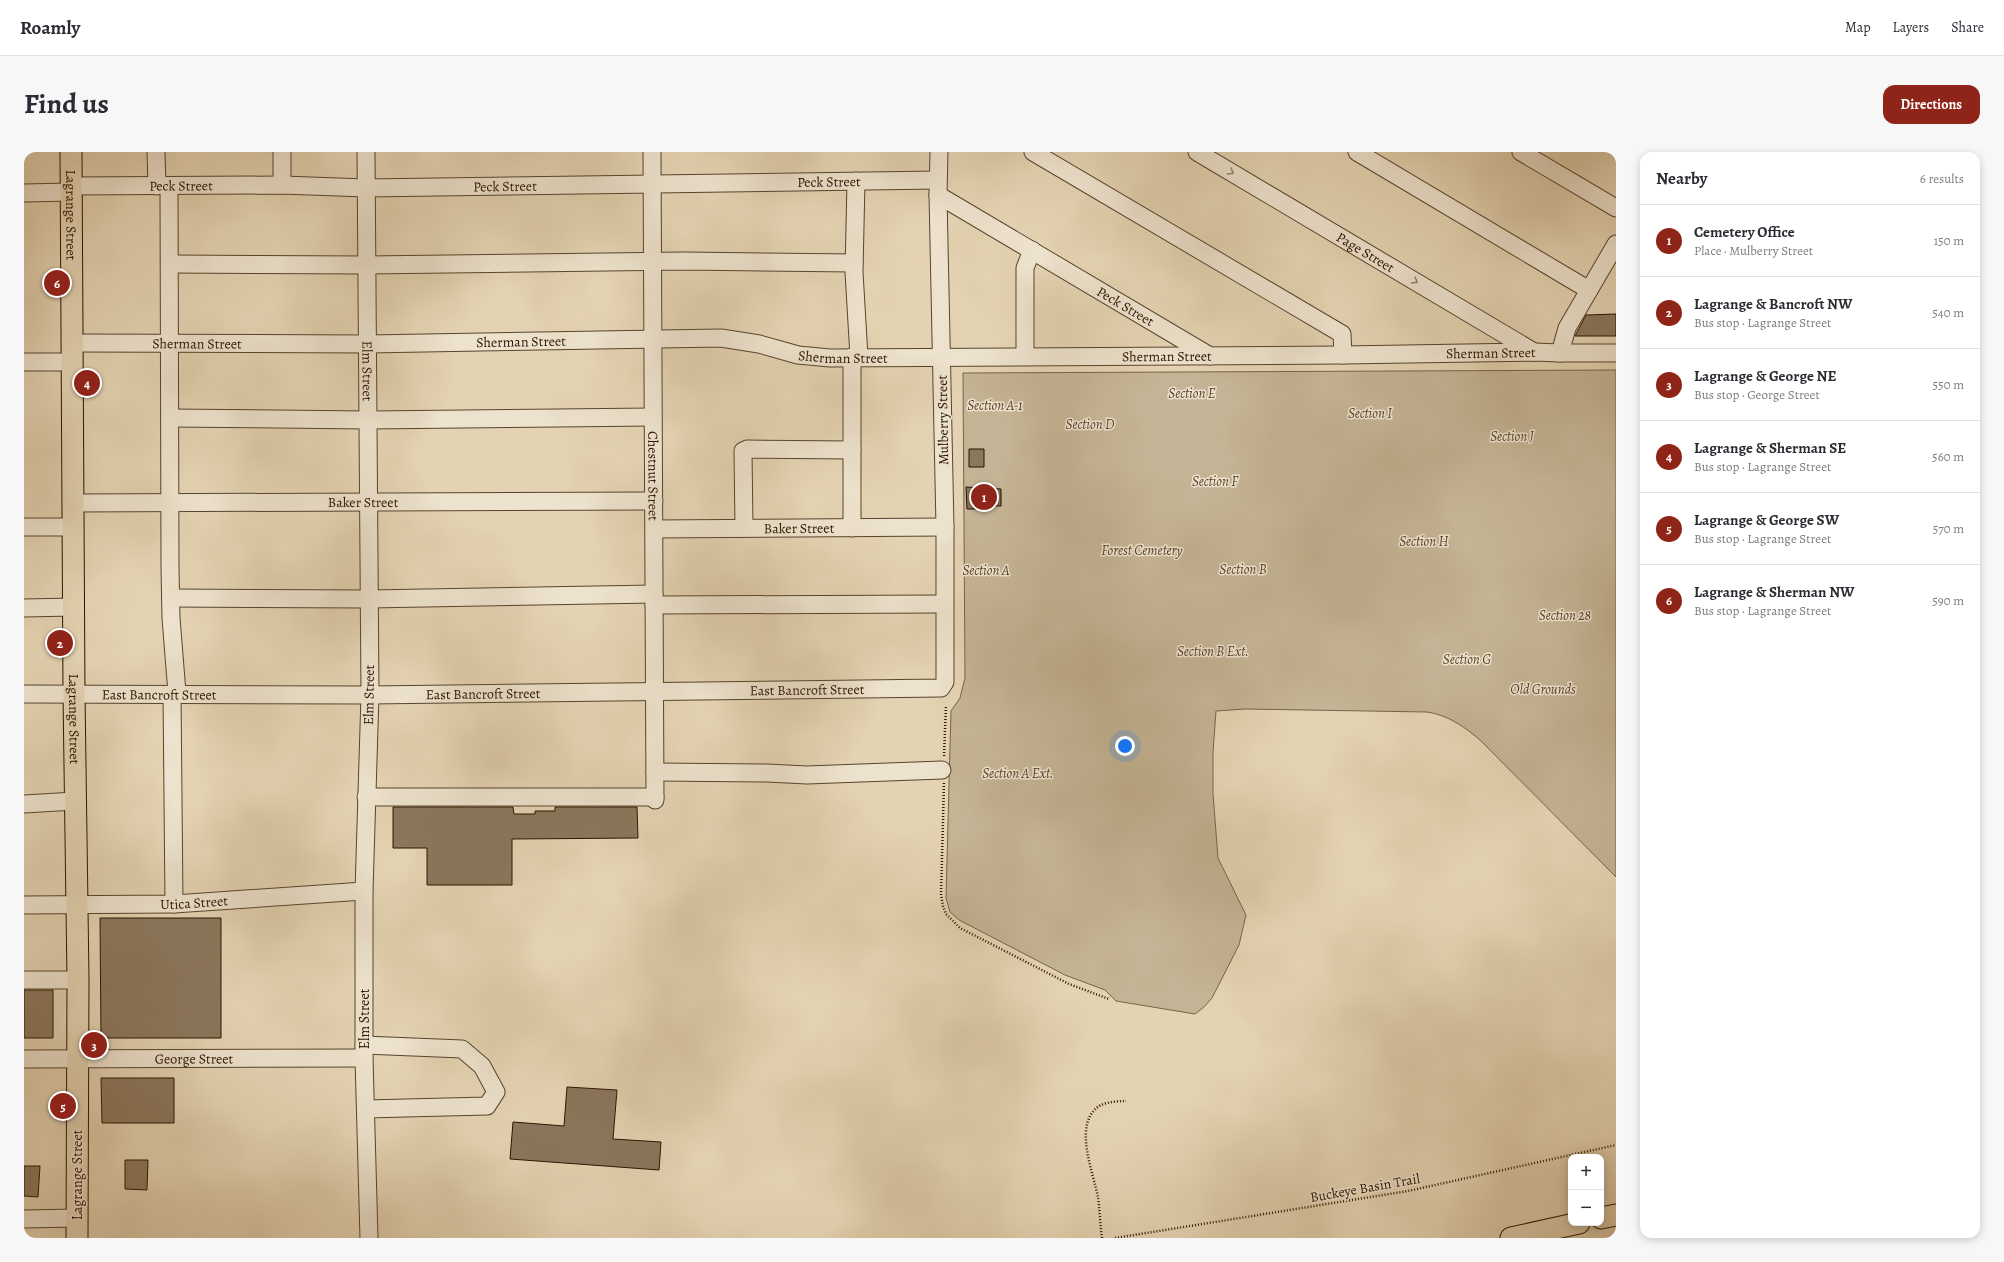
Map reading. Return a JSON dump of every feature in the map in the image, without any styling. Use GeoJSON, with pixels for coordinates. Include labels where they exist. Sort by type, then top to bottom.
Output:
{"type":"FeatureCollection","features":[{"type":"Feature","properties":{"kind":"main road","name":"Lagrange Street"},"geometry":{"type":"LineString","coordinates":[[71,152],[73,607],[78,980],[77,1228]]}},
{"type":"Feature","properties":{"kind":"main road"},"geometry":{"type":"LineString","coordinates":[[1604,1217],[1616,1214]]}},
{"type":"Feature","properties":{"kind":"main road"},"geometry":{"type":"LineString","coordinates":[[1511,1238],[1568,1225]]}},
{"type":"Feature","properties":{"kind":"street"},"geometry":{"type":"LineString","coordinates":[[156,152],[163,186],[170,264],[171,598],[174,693],[174,904]]}},
{"type":"Feature","properties":{"kind":"street"},"geometry":{"type":"LineString","coordinates":[[282,152],[282,185]]}},
{"type":"Feature","properties":{"kind":"street","name":"Elm Street"},"geometry":{"type":"LineString","coordinates":[[366,152],[370,695],[364,891],[364,1051],[369,1238]]}},
{"type":"Feature","properties":{"kind":"street","name":"Chestnut Street"},"geometry":{"type":"LineString","coordinates":[[366,797],[655,799],[652,152]]}},
{"type":"Feature","properties":{"kind":"street","name":"Mulberry Street"},"geometry":{"type":"LineString","coordinates":[[939,152],[938,187],[945,527],[944,682],[941,688]]}},
{"type":"Feature","properties":{"kind":"street"},"geometry":{"type":"LineString","coordinates":[[1033,152],[1342,334],[1343,355]]}},
{"type":"Feature","properties":{"kind":"street","name":"Page Street"},"geometry":{"type":"LineString","coordinates":[[1197,152],[1534,352]]}},
{"type":"Feature","properties":{"kind":"street"},"geometry":{"type":"LineString","coordinates":[[1357,152],[1589,290]]}},
{"type":"Feature","properties":{"kind":"street"},"geometry":{"type":"LineString","coordinates":[[1521,152],[1616,208]]}},
{"type":"Feature","properties":{"kind":"street","name":"Peck Street"},"geometry":{"type":"LineString","coordinates":[[24,193],[71,189],[163,186],[282,185],[366,188],[856,181],[938,187],[1032,250],[1210,356]]}},
{"type":"Feature","properties":{"kind":"street"},"geometry":{"type":"LineString","coordinates":[[852,528],[856,181]]}},
{"type":"Feature","properties":{"kind":"street"},"geometry":{"type":"LineString","coordinates":[[1560,354],[1567,328],[1616,244]]}},
{"type":"Feature","properties":{"kind":"street"},"geometry":{"type":"LineString","coordinates":[[1025,356],[1025,268],[1032,250]]}},
{"type":"Feature","properties":{"kind":"street"},"geometry":{"type":"LineString","coordinates":[[170,264],[367,265],[652,262],[854,263]]}},
{"type":"Feature","properties":{"kind":"street","name":"Sherman Street"},"geometry":{"type":"LineString","coordinates":[[24,362],[72,352],[170,342],[368,344],[653,338],[721,338],[759,344],[798,355],[855,357],[1210,356],[1534,352],[1560,354],[1616,353]]}},
{"type":"Feature","properties":{"kind":"street"},"geometry":{"type":"LineString","coordinates":[[170,418],[368,420],[653,417]]}},
{"type":"Feature","properties":{"kind":"street"},"geometry":{"type":"LineString","coordinates":[[744,528],[743,451],[747,449],[852,450]]}},
{"type":"Feature","properties":{"kind":"street","name":"Baker Street"},"geometry":{"type":"LineString","coordinates":[[73,503],[654,501]]}},
{"type":"Feature","properties":{"kind":"street"},"geometry":{"type":"LineString","coordinates":[[24,527],[73,527]]}},
{"type":"Feature","properties":{"kind":"street","name":"Baker Street"},"geometry":{"type":"LineString","coordinates":[[654,529],[945,527]]}},
{"type":"Feature","properties":{"kind":"street"},"geometry":{"type":"LineString","coordinates":[[171,598],[654,600],[944,604]]}},
{"type":"Feature","properties":{"kind":"street"},"geometry":{"type":"LineString","coordinates":[[24,608],[73,607]]}},
{"type":"Feature","properties":{"kind":"street","name":"East Bancroft Street"},"geometry":{"type":"LineString","coordinates":[[24,694],[174,693],[370,695],[655,690],[941,688]]}},
{"type":"Feature","properties":{"kind":"street"},"geometry":{"type":"LineString","coordinates":[[655,772],[768,773],[807,775],[943,769]]}},
{"type":"Feature","properties":{"kind":"street"},"geometry":{"type":"LineString","coordinates":[[24,804],[75,801]]}},
{"type":"Feature","properties":{"kind":"street","name":"Utica Street"},"geometry":{"type":"LineString","coordinates":[[24,905],[174,904],[364,891]]}},
{"type":"Feature","properties":{"kind":"street"},"geometry":{"type":"LineString","coordinates":[[24,980],[78,980]]}},
{"type":"Feature","properties":{"kind":"street","name":"George Street"},"geometry":{"type":"LineString","coordinates":[[24,1059],[77,1059],[462,1049],[482,1066],[496,1092],[487,1106],[366,1109]]}},
{"type":"Feature","properties":{"kind":"street"},"geometry":{"type":"LineString","coordinates":[[24,1219],[77,1228]]}},
{"type":"Feature","properties":{"kind":"path"},"geometry":{"type":"LineString","coordinates":[[946,705],[943,769],[944,816],[941,895],[942,906],[946,914],[960,928],[976,937],[1069,984],[1109,999]]}},
{"type":"Feature","properties":{"kind":"path"},"geometry":{"type":"LineString","coordinates":[[1102,1238],[1098,1198],[1086,1142],[1087,1125],[1092,1114],[1101,1106],[1126,1101]]}},
{"type":"Feature","properties":{"kind":"path","name":"Buckeye Basin Trail"},"geometry":{"type":"LineString","coordinates":[[1115,1238],[1408,1191],[1616,1145]]}},
{"type":"Feature","properties":{"kind":"green space","name":"Forest Cemetery"},"geometry":{"type":"Polygon","coordinates":[[[1616,370],[1616,877],[1481,741],[1462,726],[1449,719],[1427,712],[1245,709],[1216,711],[1213,752],[1213,794],[1218,858],[1246,915],[1239,945],[1212,998],[1195,1014],[1116,1001],[1105,990],[1065,975],[959,920],[950,912],[946,898],[951,711],[960,698],[965,678],[963,373],[1616,370]]]}},
{"type":"Feature","properties":{"kind":"building"},"geometry":{"type":"Polygon","coordinates":[[[1616,314],[1616,336],[1575,336],[1586,315],[1616,314]]]}},
{"type":"Feature","properties":{"kind":"building"},"geometry":{"type":"Polygon","coordinates":[[[969,449],[984,449],[984,467],[969,467],[969,449]]]}},
{"type":"Feature","properties":{"kind":"building"},"geometry":{"type":"Polygon","coordinates":[[[966,487],[1001,489],[1001,506],[977,506],[977,509],[967,509],[966,487]]]}},
{"type":"Feature","properties":{"kind":"building"},"geometry":{"type":"Polygon","coordinates":[[[393,807],[513,807],[514,814],[535,814],[535,811],[555,811],[555,807],[637,807],[638,838],[512,839],[512,885],[427,885],[427,848],[393,848],[393,807]]]}},
{"type":"Feature","properties":{"kind":"building"},"geometry":{"type":"Polygon","coordinates":[[[100,918],[221,918],[221,1038],[101,1038],[100,918]]]}},
{"type":"Feature","properties":{"kind":"building"},"geometry":{"type":"Polygon","coordinates":[[[24,990],[53,990],[53,1038],[24,1038],[24,990]]]}},
{"type":"Feature","properties":{"kind":"building"},"geometry":{"type":"Polygon","coordinates":[[[101,1078],[174,1078],[174,1123],[102,1123],[101,1078]]]}},
{"type":"Feature","properties":{"kind":"building"},"geometry":{"type":"Polygon","coordinates":[[[567,1087],[617,1090],[613,1139],[661,1142],[659,1170],[510,1159],[513,1122],[564,1126],[567,1087]]]}},
{"type":"Feature","properties":{"kind":"building"},"geometry":{"type":"Polygon","coordinates":[[[125,1160],[148,1160],[147,1190],[125,1189],[125,1160]]]}},
{"type":"Feature","properties":{"kind":"building"},"geometry":{"type":"Polygon","coordinates":[[[24,1166],[40,1166],[38,1197],[24,1196],[24,1166]]]}},
{"type":"Feature","properties":{"kind":"place","name":"Lagrange & Sherman NW"},"geometry":{"type":"Point","coordinates":[57,283]}},
{"type":"Feature","properties":{"kind":"place","name":"Lagrange & Sherman SE"},"geometry":{"type":"Point","coordinates":[87,383]}},
{"type":"Feature","properties":{"kind":"place","name":"Cemetery Office"},"geometry":{"type":"Point","coordinates":[984,497]}},
{"type":"Feature","properties":{"kind":"place","name":"Lagrange & Bancroft NW"},"geometry":{"type":"Point","coordinates":[60,643]}},
{"type":"Feature","properties":{"kind":"place","name":"Lagrange & George NE"},"geometry":{"type":"Point","coordinates":[94,1045]}},
{"type":"Feature","properties":{"kind":"place","name":"Lagrange & George SW"},"geometry":{"type":"Point","coordinates":[63,1106]}},
{"type":"Feature","properties":{"kind":"park label","name":"Section E"},"geometry":{"type":"Point","coordinates":[1192,393]}},
{"type":"Feature","properties":{"kind":"park label","name":"Section A-1"},"geometry":{"type":"Point","coordinates":[995,405]}},
{"type":"Feature","properties":{"kind":"park label","name":"Section I"},"geometry":{"type":"Point","coordinates":[1370,413]}},
{"type":"Feature","properties":{"kind":"park label","name":"Section D"},"geometry":{"type":"Point","coordinates":[1090,424]}},
{"type":"Feature","properties":{"kind":"park label","name":"Section J"},"geometry":{"type":"Point","coordinates":[1512,436]}},
{"type":"Feature","properties":{"kind":"park label","name":"Section F"},"geometry":{"type":"Point","coordinates":[1215,481]}},
{"type":"Feature","properties":{"kind":"park label","name":"Section H"},"geometry":{"type":"Point","coordinates":[1424,541]}},
{"type":"Feature","properties":{"kind":"park label","name":"Section B"},"geometry":{"type":"Point","coordinates":[1243,569]}},
{"type":"Feature","properties":{"kind":"park label","name":"Section A"},"geometry":{"type":"Point","coordinates":[986,570]}},
{"type":"Feature","properties":{"kind":"park label","name":"Section 28"},"geometry":{"type":"Point","coordinates":[1565,615]}},
{"type":"Feature","properties":{"kind":"park label","name":"Section B Ext."},"geometry":{"type":"Point","coordinates":[1213,651]}},
{"type":"Feature","properties":{"kind":"park label","name":"Section G"},"geometry":{"type":"Point","coordinates":[1467,659]}},
{"type":"Feature","properties":{"kind":"park label","name":"Old Grounds"},"geometry":{"type":"Point","coordinates":[1543,689]}},
{"type":"Feature","properties":{"kind":"park label","name":"Section A Ext."},"geometry":{"type":"Point","coordinates":[1018,773]}}]}
